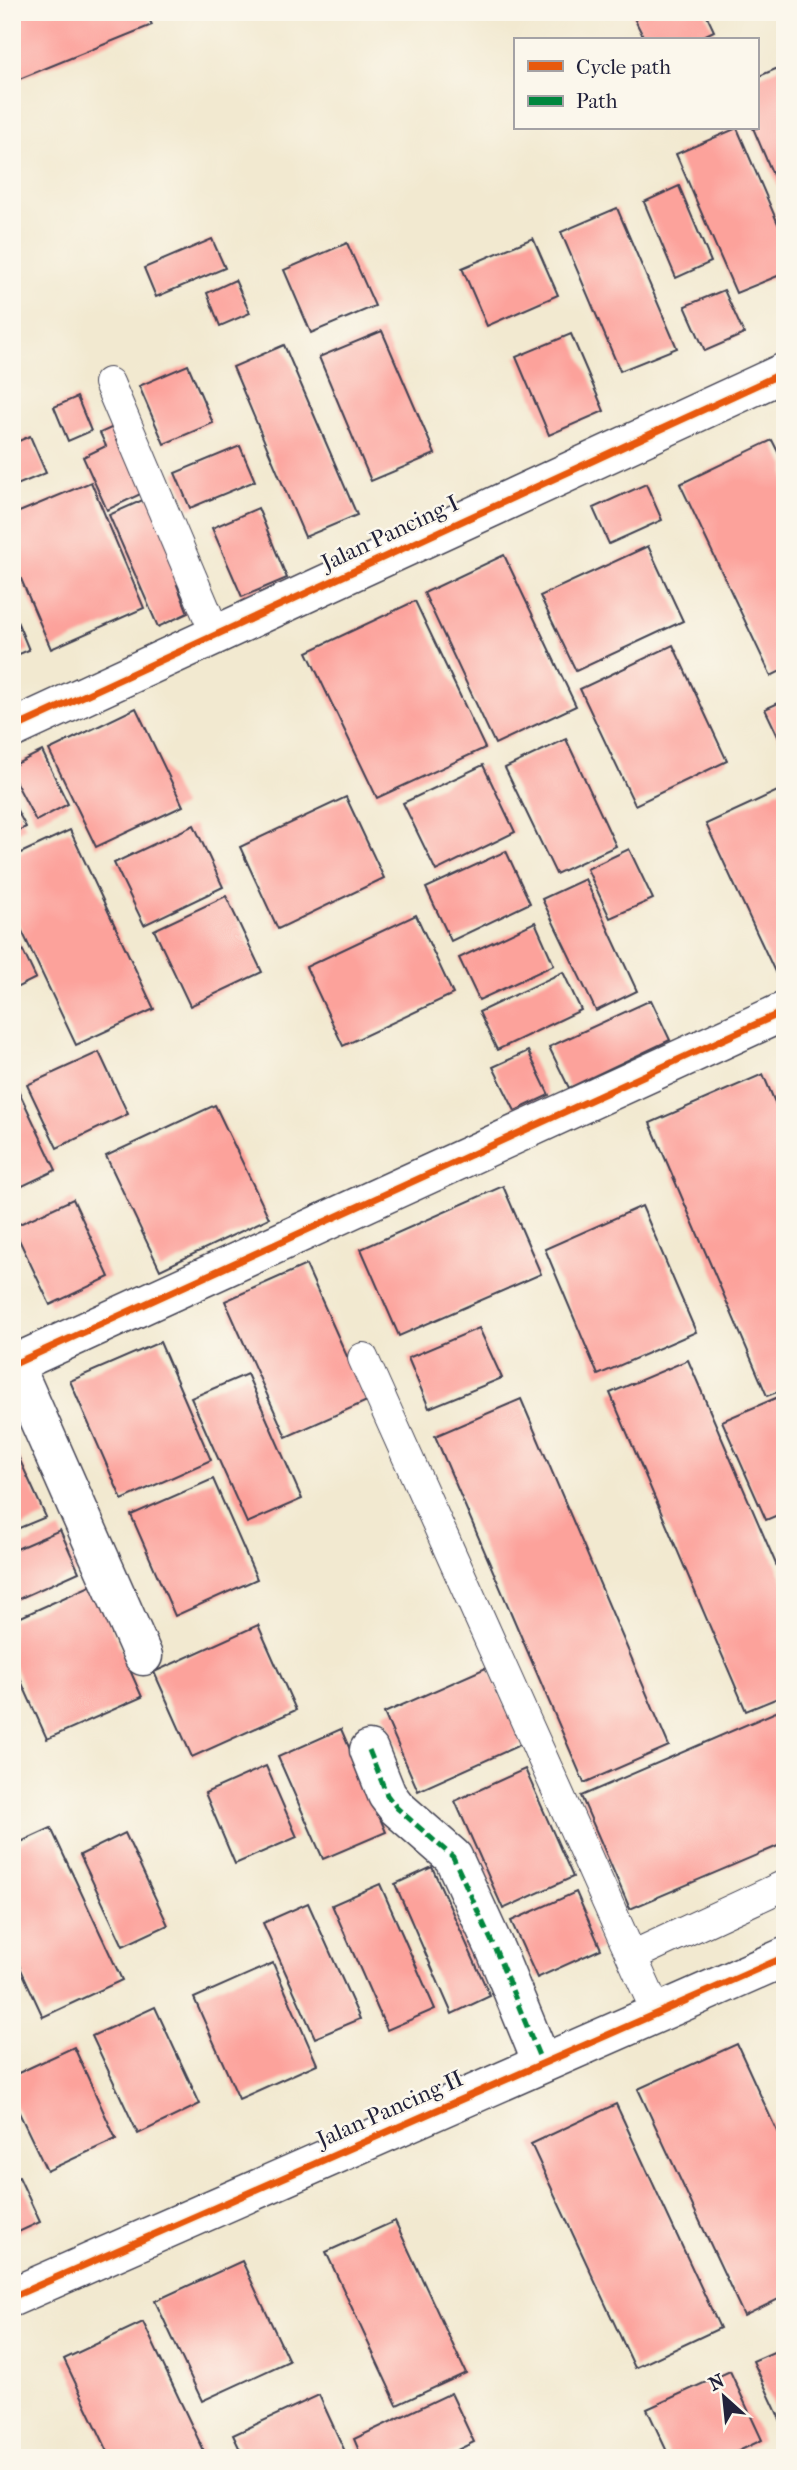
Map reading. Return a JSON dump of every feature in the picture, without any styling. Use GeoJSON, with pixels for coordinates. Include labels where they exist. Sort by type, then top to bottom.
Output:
{"type":"FeatureCollection","features":[{"type":"Feature","properties":{"kind":"street","name":"Jalan Pancing I"},"geometry":{"type":"LineString","coordinates":[[12,729],[785,372]]}},
{"type":"Feature","properties":{"kind":"street"},"geometry":{"type":"LineString","coordinates":[[143,1656],[13,1365],[785,1011]]}},
{"type":"Feature","properties":{"kind":"street"},"geometry":{"type":"LineString","coordinates":[[369,1750],[387,1795],[397,1808],[453,1857],[496,1951],[542,2063]]}},
{"type":"Feature","properties":{"kind":"street","name":"Jalan Pancing II"},"geometry":{"type":"LineString","coordinates":[[12,2297],[785,1957]]}},
{"type":"Feature","properties":{"kind":"lane"},"geometry":{"type":"LineString","coordinates":[[109,383],[216,635]]}},
{"type":"Feature","properties":{"kind":"lane"},"geometry":{"type":"LineString","coordinates":[[363,1358],[657,2013]]}},
{"type":"Feature","properties":{"kind":"lane"},"geometry":{"type":"LineString","coordinates":[[632,1956],[785,1885]]}},
{"type":"Feature","properties":{"kind":"building"},"geometry":{"type":"Polygon","coordinates":[[[12,12],[146,12],[152,25],[12,82],[12,12]]]}},
{"type":"Feature","properties":{"kind":"building"},"geometry":{"type":"Polygon","coordinates":[[[631,12],[705,12],[714,31],[699,38],[644,38],[631,12]]]}},
{"type":"Feature","properties":{"kind":"building"},"geometry":{"type":"Polygon","coordinates":[[[785,65],[785,203],[754,130],[758,130],[758,77],[785,65]]]}},
{"type":"Feature","properties":{"kind":"building"},"geometry":{"type":"Polygon","coordinates":[[[738,130],[785,240],[785,273],[736,293],[676,154],[738,130]]]}},
{"type":"Feature","properties":{"kind":"building"},"geometry":{"type":"Polygon","coordinates":[[[679,186],[711,262],[676,278],[644,202],[679,186]]]}},
{"type":"Feature","properties":{"kind":"building"},"geometry":{"type":"Polygon","coordinates":[[[617,208],[677,348],[620,371],[561,232],[617,208]]]}},
{"type":"Feature","properties":{"kind":"building"},"geometry":{"type":"Polygon","coordinates":[[[533,238],[558,295],[487,326],[462,268],[533,238]]]}},
{"type":"Feature","properties":{"kind":"building"},"geometry":{"type":"Polygon","coordinates":[[[212,239],[225,268],[156,297],[144,268],[212,239]]]}},
{"type":"Feature","properties":{"kind":"building"},"geometry":{"type":"Polygon","coordinates":[[[347,243],[375,306],[311,333],[284,270],[347,243]]]}},
{"type":"Feature","properties":{"kind":"building"},"geometry":{"type":"Polygon","coordinates":[[[235,280],[250,313],[220,326],[207,293],[235,280]]]}},
{"type":"Feature","properties":{"kind":"building"},"geometry":{"type":"Polygon","coordinates":[[[724,290],[744,334],[705,351],[685,306],[724,290]]]}},
{"type":"Feature","properties":{"kind":"building"},"geometry":{"type":"Polygon","coordinates":[[[382,331],[435,454],[371,481],[319,357],[382,331]]]}},
{"type":"Feature","properties":{"kind":"building"},"geometry":{"type":"Polygon","coordinates":[[[571,334],[604,411],[549,435],[516,357],[571,334]]]}},
{"type":"Feature","properties":{"kind":"building"},"geometry":{"type":"Polygon","coordinates":[[[284,345],[357,515],[305,537],[233,367],[284,345]]]}},
{"type":"Feature","properties":{"kind":"building"},"geometry":{"type":"Polygon","coordinates":[[[188,365],[213,423],[164,444],[139,386],[188,365]]]}},
{"type":"Feature","properties":{"kind":"building"},"geometry":{"type":"Polygon","coordinates":[[[77,397],[91,431],[68,441],[54,407],[77,397]]]}},
{"type":"Feature","properties":{"kind":"building"},"geometry":{"type":"Polygon","coordinates":[[[122,423],[151,489],[107,510],[83,457],[106,446],[100,433],[122,423]]]}},
{"type":"Feature","properties":{"kind":"building"},"geometry":{"type":"Polygon","coordinates":[[[30,436],[46,473],[12,487],[12,444],[30,436]]]}},
{"type":"Feature","properties":{"kind":"building"},"geometry":{"type":"Polygon","coordinates":[[[772,440],[785,466],[785,669],[771,676],[680,484],[772,440]]]}},
{"type":"Feature","properties":{"kind":"building"},"geometry":{"type":"Polygon","coordinates":[[[240,446],[255,481],[190,508],[175,473],[240,446]]]}},
{"type":"Feature","properties":{"kind":"building"},"geometry":{"type":"Polygon","coordinates":[[[91,482],[144,608],[51,649],[12,558],[12,515],[91,482]]]}},
{"type":"Feature","properties":{"kind":"building"},"geometry":{"type":"Polygon","coordinates":[[[646,484],[662,520],[609,544],[593,508],[646,484]]]}},
{"type":"Feature","properties":{"kind":"building"},"geometry":{"type":"Polygon","coordinates":[[[154,495],[191,579],[177,585],[188,613],[158,627],[109,515],[154,495]]]}},
{"type":"Feature","properties":{"kind":"building"},"geometry":{"type":"Polygon","coordinates":[[[258,508],[287,578],[242,597],[212,528],[258,508]]]}},
{"type":"Feature","properties":{"kind":"building"},"geometry":{"type":"Polygon","coordinates":[[[648,546],[683,621],[576,671],[540,596],[648,546]]]}},
{"type":"Feature","properties":{"kind":"building"},"geometry":{"type":"Polygon","coordinates":[[[504,555],[576,706],[495,744],[424,593],[504,555]]]}},
{"type":"Feature","properties":{"kind":"building"},"geometry":{"type":"Polygon","coordinates":[[[415,601],[485,748],[377,798],[307,652],[415,601]]]}},
{"type":"Feature","properties":{"kind":"building"},"geometry":{"type":"Polygon","coordinates":[[[12,609],[29,650],[12,657],[12,609]]]}},
{"type":"Feature","properties":{"kind":"building"},"geometry":{"type":"Polygon","coordinates":[[[673,645],[727,761],[635,805],[580,689],[673,645]]]}},
{"type":"Feature","properties":{"kind":"building"},"geometry":{"type":"Polygon","coordinates":[[[785,700],[785,751],[765,709],[785,700]]]}},
{"type":"Feature","properties":{"kind":"building"},"geometry":{"type":"Polygon","coordinates":[[[136,708],[183,806],[96,847],[49,750],[136,708]]]}},
{"type":"Feature","properties":{"kind":"building"},"geometry":{"type":"Polygon","coordinates":[[[566,739],[616,846],[556,874],[505,768],[566,739]]]}},
{"type":"Feature","properties":{"kind":"building"},"geometry":{"type":"Polygon","coordinates":[[[42,751],[68,804],[36,821],[12,775],[12,766],[42,751]]]}},
{"type":"Feature","properties":{"kind":"building"},"geometry":{"type":"Polygon","coordinates":[[[483,765],[515,832],[436,871],[403,803],[483,765]]]}},
{"type":"Feature","properties":{"kind":"building"},"geometry":{"type":"Polygon","coordinates":[[[784,788],[785,968],[775,972],[706,824],[784,788]]]}},
{"type":"Feature","properties":{"kind":"building"},"geometry":{"type":"Polygon","coordinates":[[[346,797],[384,878],[278,929],[240,847],[346,797]]]}},
{"type":"Feature","properties":{"kind":"building"},"geometry":{"type":"Polygon","coordinates":[[[12,801],[26,827],[12,834],[12,801]]]}},
{"type":"Feature","properties":{"kind":"building"},"geometry":{"type":"Polygon","coordinates":[[[194,825],[223,887],[144,925],[114,863],[194,825]]]}},
{"type":"Feature","properties":{"kind":"building"},"geometry":{"type":"Polygon","coordinates":[[[70,830],[154,1009],[76,1045],[12,910],[12,857],[70,830]]]}},
{"type":"Feature","properties":{"kind":"building"},"geometry":{"type":"Polygon","coordinates":[[[629,849],[653,899],[610,918],[587,869],[629,849]]]}},
{"type":"Feature","properties":{"kind":"building"},"geometry":{"type":"Polygon","coordinates":[[[506,851],[530,903],[451,941],[426,888],[506,851]]]}},
{"type":"Feature","properties":{"kind":"building"},"geometry":{"type":"Polygon","coordinates":[[[585,879],[637,991],[596,1011],[542,899],[585,879]]]}},
{"type":"Feature","properties":{"kind":"building"},"geometry":{"type":"Polygon","coordinates":[[[226,896],[262,972],[190,1006],[154,930],[226,896]]]}},
{"type":"Feature","properties":{"kind":"building"},"geometry":{"type":"Polygon","coordinates":[[[416,915],[453,994],[343,1046],[306,967],[416,915]]]}},
{"type":"Feature","properties":{"kind":"building"},"geometry":{"type":"Polygon","coordinates":[[[535,922],[554,965],[479,1000],[459,958],[535,922]]]}},
{"type":"Feature","properties":{"kind":"building"},"geometry":{"type":"Polygon","coordinates":[[[12,928],[36,978],[12,990],[12,928]]]}},
{"type":"Feature","properties":{"kind":"building"},"geometry":{"type":"Polygon","coordinates":[[[563,972],[581,1010],[497,1050],[479,1012],[563,972]]]}},
{"type":"Feature","properties":{"kind":"building"},"geometry":{"type":"Polygon","coordinates":[[[651,1000],[670,1040],[569,1088],[549,1047],[651,1000]]]}},
{"type":"Feature","properties":{"kind":"building"},"geometry":{"type":"Polygon","coordinates":[[[528,1051],[549,1095],[515,1111],[493,1067],[528,1051]]]}},
{"type":"Feature","properties":{"kind":"building"},"geometry":{"type":"Polygon","coordinates":[[[99,1052],[128,1114],[57,1148],[27,1085],[99,1052]]]}},
{"type":"Feature","properties":{"kind":"building"},"geometry":{"type":"Polygon","coordinates":[[[763,1074],[785,1126],[785,1389],[767,1396],[650,1123],[763,1074]]]}},
{"type":"Feature","properties":{"kind":"building"},"geometry":{"type":"Polygon","coordinates":[[[12,1077],[56,1170],[12,1191],[12,1077]]]}},
{"type":"Feature","properties":{"kind":"building"},"geometry":{"type":"Polygon","coordinates":[[[215,1105],[269,1218],[160,1270],[106,1156],[215,1105]]]}},
{"type":"Feature","properties":{"kind":"building"},"geometry":{"type":"Polygon","coordinates":[[[503,1186],[541,1274],[399,1336],[361,1249],[503,1186]]]}},
{"type":"Feature","properties":{"kind":"building"},"geometry":{"type":"Polygon","coordinates":[[[73,1199],[109,1277],[50,1305],[13,1227],[73,1199]]]}},
{"type":"Feature","properties":{"kind":"building"},"geometry":{"type":"Polygon","coordinates":[[[642,1206],[696,1332],[598,1375],[545,1249],[642,1206]]]}},
{"type":"Feature","properties":{"kind":"building"},"geometry":{"type":"Polygon","coordinates":[[[306,1265],[367,1401],[286,1437],[225,1301],[306,1265]]]}},
{"type":"Feature","properties":{"kind":"building"},"geometry":{"type":"Polygon","coordinates":[[[479,1328],[502,1378],[429,1408],[408,1358],[479,1328]]]}},
{"type":"Feature","properties":{"kind":"building"},"geometry":{"type":"Polygon","coordinates":[[[160,1342],[211,1460],[122,1500],[70,1381],[160,1342]]]}},
{"type":"Feature","properties":{"kind":"building"},"geometry":{"type":"Polygon","coordinates":[[[688,1360],[785,1585],[785,1695],[746,1711],[610,1393],[688,1360]]]}},
{"type":"Feature","properties":{"kind":"building"},"geometry":{"type":"Polygon","coordinates":[[[247,1374],[302,1499],[247,1523],[191,1398],[247,1374]]]}},
{"type":"Feature","properties":{"kind":"building"},"geometry":{"type":"Polygon","coordinates":[[[785,1394],[785,1512],[766,1520],[722,1421],[785,1394]]]}},
{"type":"Feature","properties":{"kind":"building"},"geometry":{"type":"Polygon","coordinates":[[[521,1399],[669,1746],[584,1783],[435,1436],[521,1399]]]}},
{"type":"Feature","properties":{"kind":"building"},"geometry":{"type":"Polygon","coordinates":[[[12,1443],[46,1517],[12,1531],[12,1443]]]}},
{"type":"Feature","properties":{"kind":"building"},"geometry":{"type":"Polygon","coordinates":[[[213,1479],[257,1579],[175,1616],[131,1515],[213,1479]]]}},
{"type":"Feature","properties":{"kind":"building"},"geometry":{"type":"Polygon","coordinates":[[[60,1530],[79,1572],[12,1602],[12,1551],[60,1530]]]}},
{"type":"Feature","properties":{"kind":"building"},"geometry":{"type":"Polygon","coordinates":[[[92,1585],[142,1697],[47,1739],[12,1661],[12,1621],[92,1585]]]}},
{"type":"Feature","properties":{"kind":"building"},"geometry":{"type":"Polygon","coordinates":[[[258,1625],[296,1710],[192,1757],[154,1672],[258,1625]]]}},
{"type":"Feature","properties":{"kind":"building"},"geometry":{"type":"Polygon","coordinates":[[[488,1667],[522,1744],[418,1791],[384,1713],[488,1667]]]}},
{"type":"Feature","properties":{"kind":"building"},"geometry":{"type":"Polygon","coordinates":[[[785,1708],[785,1843],[630,1909],[581,1796],[785,1708]]]}},
{"type":"Feature","properties":{"kind":"building"},"geometry":{"type":"Polygon","coordinates":[[[341,1729],[386,1832],[323,1859],[278,1757],[341,1729]]]}},
{"type":"Feature","properties":{"kind":"building"},"geometry":{"type":"Polygon","coordinates":[[[266,1766],[297,1837],[235,1864],[205,1793],[266,1766]]]}},
{"type":"Feature","properties":{"kind":"building"},"geometry":{"type":"Polygon","coordinates":[[[525,1769],[573,1877],[503,1909],[455,1801],[525,1769]]]}},
{"type":"Feature","properties":{"kind":"building"},"geometry":{"type":"Polygon","coordinates":[[[51,1828],[122,1980],[43,2017],[12,1950],[12,1846],[51,1828]]]}},
{"type":"Feature","properties":{"kind":"building"},"geometry":{"type":"Polygon","coordinates":[[[125,1833],[168,1925],[123,1946],[80,1855],[125,1833]]]}},
{"type":"Feature","properties":{"kind":"building"},"geometry":{"type":"Polygon","coordinates":[[[432,1867],[490,1996],[452,2014],[395,1884],[432,1867]]]}},
{"type":"Feature","properties":{"kind":"building"},"geometry":{"type":"Polygon","coordinates":[[[380,1884],[435,2009],[387,2030],[332,1905],[380,1884]]]}},
{"type":"Feature","properties":{"kind":"building"},"geometry":{"type":"Polygon","coordinates":[[[576,1892],[601,1949],[537,1978],[511,1921],[576,1892]]]}},
{"type":"Feature","properties":{"kind":"building"},"geometry":{"type":"Polygon","coordinates":[[[308,1903],[360,2019],[315,2038],[263,1923],[308,1903]]]}},
{"type":"Feature","properties":{"kind":"building"},"geometry":{"type":"Polygon","coordinates":[[[273,1963],[317,2064],[239,2099],[194,1998],[273,1963]]]}},
{"type":"Feature","properties":{"kind":"building"},"geometry":{"type":"Polygon","coordinates":[[[155,2007],[200,2104],[138,2134],[92,2036],[155,2007]]]}},
{"type":"Feature","properties":{"kind":"building"},"geometry":{"type":"Polygon","coordinates":[[[737,2044],[785,2149],[785,2296],[744,2316],[638,2089],[737,2044]]]}},
{"type":"Feature","properties":{"kind":"building"},"geometry":{"type":"Polygon","coordinates":[[[74,2047],[116,2139],[47,2171],[12,2098],[12,2076],[74,2047]]]}},
{"type":"Feature","properties":{"kind":"building"},"geometry":{"type":"Polygon","coordinates":[[[616,2104],[720,2328],[635,2368],[531,2144],[616,2104]]]}},
{"type":"Feature","properties":{"kind":"building"},"geometry":{"type":"Polygon","coordinates":[[[19,2177],[40,2222],[12,2235],[12,2181],[19,2177]]]}},
{"type":"Feature","properties":{"kind":"building"},"geometry":{"type":"Polygon","coordinates":[[[395,2221],[466,2373],[397,2405],[326,2252],[395,2221]]]}},
{"type":"Feature","properties":{"kind":"building"},"geometry":{"type":"Polygon","coordinates":[[[242,2261],[289,2361],[202,2401],[155,2301],[242,2261]]]}},
{"type":"Feature","properties":{"kind":"building"},"geometry":{"type":"Polygon","coordinates":[[[143,2322],[207,2458],[111,2458],[64,2359],[143,2322]]]}},
{"type":"Feature","properties":{"kind":"building"},"geometry":{"type":"Polygon","coordinates":[[[785,2347],[785,2430],[753,2361],[785,2347]]]}},
{"type":"Feature","properties":{"kind":"building"},"geometry":{"type":"Polygon","coordinates":[[[730,2371],[762,2440],[724,2458],[670,2458],[647,2409],[730,2371]]]}},
{"type":"Feature","properties":{"kind":"building"},"geometry":{"type":"Polygon","coordinates":[[[451,2393],[474,2442],[441,2458],[362,2458],[354,2439],[451,2393]]]}},
{"type":"Feature","properties":{"kind":"building"},"geometry":{"type":"Polygon","coordinates":[[[319,2395],[348,2458],[244,2458],[233,2435],[319,2395]]]}},
{"type":"Feature","properties":{"kind":"marked path"},"geometry":{"type":"LineString","coordinates":[[369,1750],[387,1795],[397,1808],[453,1857],[496,1951],[542,2063]]}},
{"type":"Feature","properties":{"kind":"cycle path"},"geometry":{"type":"LineString","coordinates":[[12,729],[785,372]]}},
{"type":"Feature","properties":{"kind":"cycle path"},"geometry":{"type":"LineString","coordinates":[[12,1365],[785,1011]]}},
{"type":"Feature","properties":{"kind":"cycle path"},"geometry":{"type":"LineString","coordinates":[[12,2297],[785,1957]]}}]}
